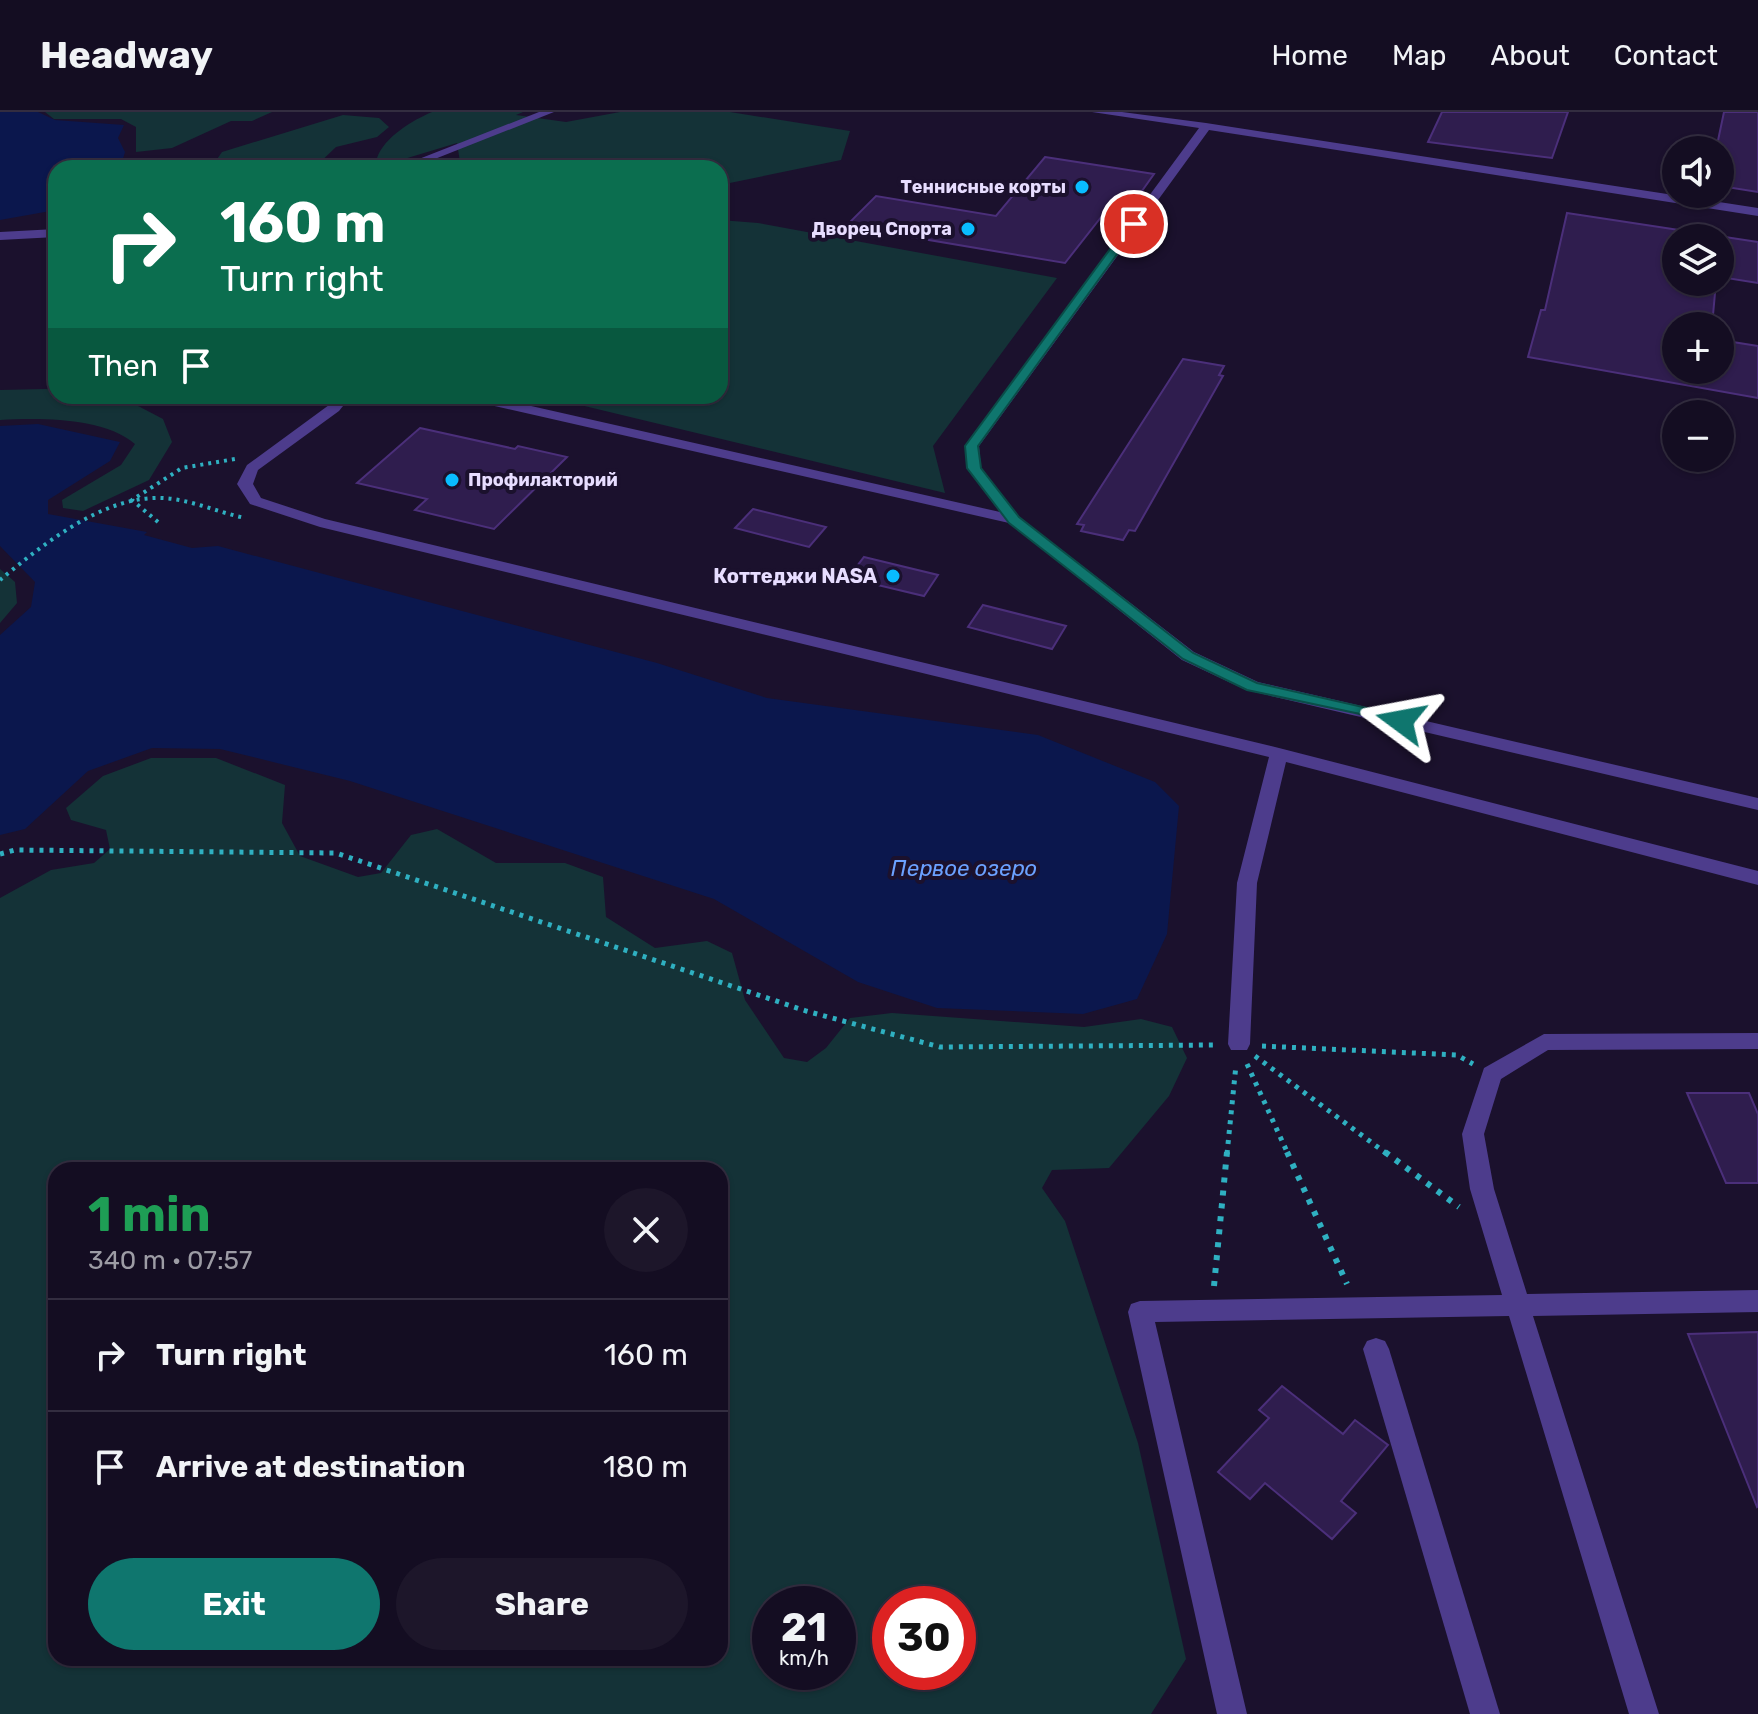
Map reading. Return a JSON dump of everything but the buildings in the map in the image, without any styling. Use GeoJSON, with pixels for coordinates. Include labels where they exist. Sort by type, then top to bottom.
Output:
{"type":"FeatureCollection","features":[{"type":"Feature","properties":{"kind":"street"},"geometry":{"type":"LineString","coordinates":[[424,160],[549,112]]}},
{"type":"Feature","properties":{"kind":"street"},"geometry":{"type":"LineString","coordinates":[[1097,112],[1206,126],[1758,212]]}},
{"type":"Feature","properties":{"kind":"street"},"geometry":{"type":"LineString","coordinates":[[1206,126],[972,446],[974,468],[1014,520],[1188,656],[1252,686],[1758,804]]}},
{"type":"Feature","properties":{"kind":"street"},"geometry":{"type":"LineString","coordinates":[[441,154],[444,160]]}},
{"type":"Feature","properties":{"kind":"street"},"geometry":{"type":"LineString","coordinates":[[0,236],[48,233]]}},
{"type":"Feature","properties":{"kind":"street"},"geometry":{"type":"LineString","coordinates":[[337,404],[252,468],[245,484],[255,501],[320,522],[1279,754],[1758,878]]}},
{"type":"Feature","properties":{"kind":"street"},"geometry":{"type":"LineString","coordinates":[[503,404],[1014,520]]}},
{"type":"Feature","properties":{"kind":"street"},"geometry":{"type":"LineString","coordinates":[[1239,1044],[1247,883],[1279,754]]}},
{"type":"Feature","properties":{"kind":"street"},"geometry":{"type":"LineString","coordinates":[[1644,1714],[1482,1189],[1473,1134],[1492,1074],[1544,1042],[1758,1041]]}},
{"type":"Feature","properties":{"kind":"street"},"geometry":{"type":"LineString","coordinates":[[1232,1714],[1140,1312],[1758,1301]]}},
{"type":"Feature","properties":{"kind":"street"},"geometry":{"type":"LineString","coordinates":[[1376,1349],[1485,1714]]}},
{"type":"Feature","properties":{"kind":"path"},"geometry":{"type":"LineString","coordinates":[[1,578],[91,518],[132,500],[182,468],[212,461],[268,456]]}},
{"type":"Feature","properties":{"kind":"path"},"geometry":{"type":"LineString","coordinates":[[132,500],[157,497],[256,520]]}},
{"type":"Feature","properties":{"kind":"path"},"geometry":{"type":"LineString","coordinates":[[132,500],[158,522]]}},
{"type":"Feature","properties":{"kind":"path"},"geometry":{"type":"LineString","coordinates":[[0,854],[15,850],[336,853],[806,1011],[940,1047],[1239,1044],[1457,1055],[1492,1074]]}},
{"type":"Feature","properties":{"kind":"path"},"geometry":{"type":"LineString","coordinates":[[1239,1044],[1496,1233]]}},
{"type":"Feature","properties":{"kind":"path"},"geometry":{"type":"LineString","coordinates":[[1239,1044],[1358,1308]]}},
{"type":"Feature","properties":{"kind":"path"},"geometry":{"type":"LineString","coordinates":[[1211,1310],[1239,1044]]}},
{"type":"Feature","properties":{"kind":"green space"},"geometry":{"type":"Polygon","coordinates":[[[45,112],[272,112],[252,121],[231,121],[172,148],[136,152],[136,127],[121,119],[54,119],[45,112]]]}},
{"type":"Feature","properties":{"kind":"green space"},"geometry":{"type":"Polygon","coordinates":[[[432,112],[523,112],[516,115],[566,122],[620,112],[730,112],[850,131],[841,160],[728,183],[728,160],[460,160],[457,143],[401,160],[377,158],[392,136],[432,112]]]}},
{"type":"Feature","properties":{"kind":"green space"},"geometry":{"type":"Polygon","coordinates":[[[343,115],[379,118],[389,127],[377,137],[336,147],[322,160],[216,160],[222,152],[343,115]]]}},
{"type":"Feature","properties":{"kind":"green space"},"geometry":{"type":"Polygon","coordinates":[[[728,221],[758,223],[1057,278],[933,446],[945,493],[576,404],[728,404],[728,221]]]}},
{"type":"Feature","properties":{"kind":"green space"},"geometry":{"type":"Polygon","coordinates":[[[48,389],[48,404],[134,404],[163,419],[172,442],[149,480],[83,511],[63,508],[62,500],[121,465],[135,444],[122,435],[89,424],[33,419],[0,420],[0,390],[48,389]]]}},
{"type":"Feature","properties":{"kind":"green space"},"geometry":{"type":"Polygon","coordinates":[[[0,569],[15,582],[17,603],[0,623],[0,569]]]}},
{"type":"Feature","properties":{"kind":"green space"},"geometry":{"type":"Polygon","coordinates":[[[151,758],[216,758],[285,785],[282,823],[300,856],[358,877],[381,873],[411,835],[437,829],[496,863],[565,863],[603,877],[606,917],[655,948],[707,941],[732,953],[745,1000],[784,1058],[807,1062],[826,1048],[850,1018],[892,1013],[1084,1027],[1141,1019],[1172,1027],[1187,1058],[1169,1096],[1109,1168],[1052,1170],[1042,1188],[1065,1221],[1138,1443],[1186,1659],[1151,1714],[0,1714],[0,898],[51,870],[94,863],[110,849],[106,830],[71,820],[66,808],[103,776],[151,758]]]}},
{"type":"Feature","properties":{"kind":"water"},"geometry":{"type":"Polygon","coordinates":[[[0,112],[38,112],[55,120],[124,125],[118,138],[125,152],[123,160],[48,160],[48,211],[0,220],[0,112]]]}},
{"type":"Feature","properties":{"kind":"water","name":"Первое озеро"},"geometry":{"type":"Polygon","coordinates":[[[38,424],[120,442],[110,461],[48,500],[48,514],[147,532],[144,535],[192,548],[218,546],[657,663],[767,698],[1038,735],[1155,782],[1179,806],[1167,934],[1137,999],[1083,1014],[937,1008],[858,982],[714,899],[350,781],[220,749],[152,748],[88,771],[25,829],[0,835],[0,635],[31,607],[35,582],[0,546],[0,426],[38,424]]]}},
{"type":"Feature","properties":{"kind":"place","name":"Теннисные корты"},"geometry":{"type":"Point","coordinates":[1082,187]}},
{"type":"Feature","properties":{"kind":"place","name":"Дворец Спорта"},"geometry":{"type":"Point","coordinates":[968,229]}},
{"type":"Feature","properties":{"kind":"place","name":"Профилакторий"},"geometry":{"type":"Point","coordinates":[452,480]}},
{"type":"Feature","properties":{"kind":"place","name":"Коттеджи NASA"},"geometry":{"type":"Point","coordinates":[893,576]}},
{"type":"Feature","properties":{"kind":"route"},"geometry":{"type":"LineString","coordinates":[[1134,224],[972,446],[974,468],[1014,520],[1188,656],[1252,686],[1401,721]]}}]}
